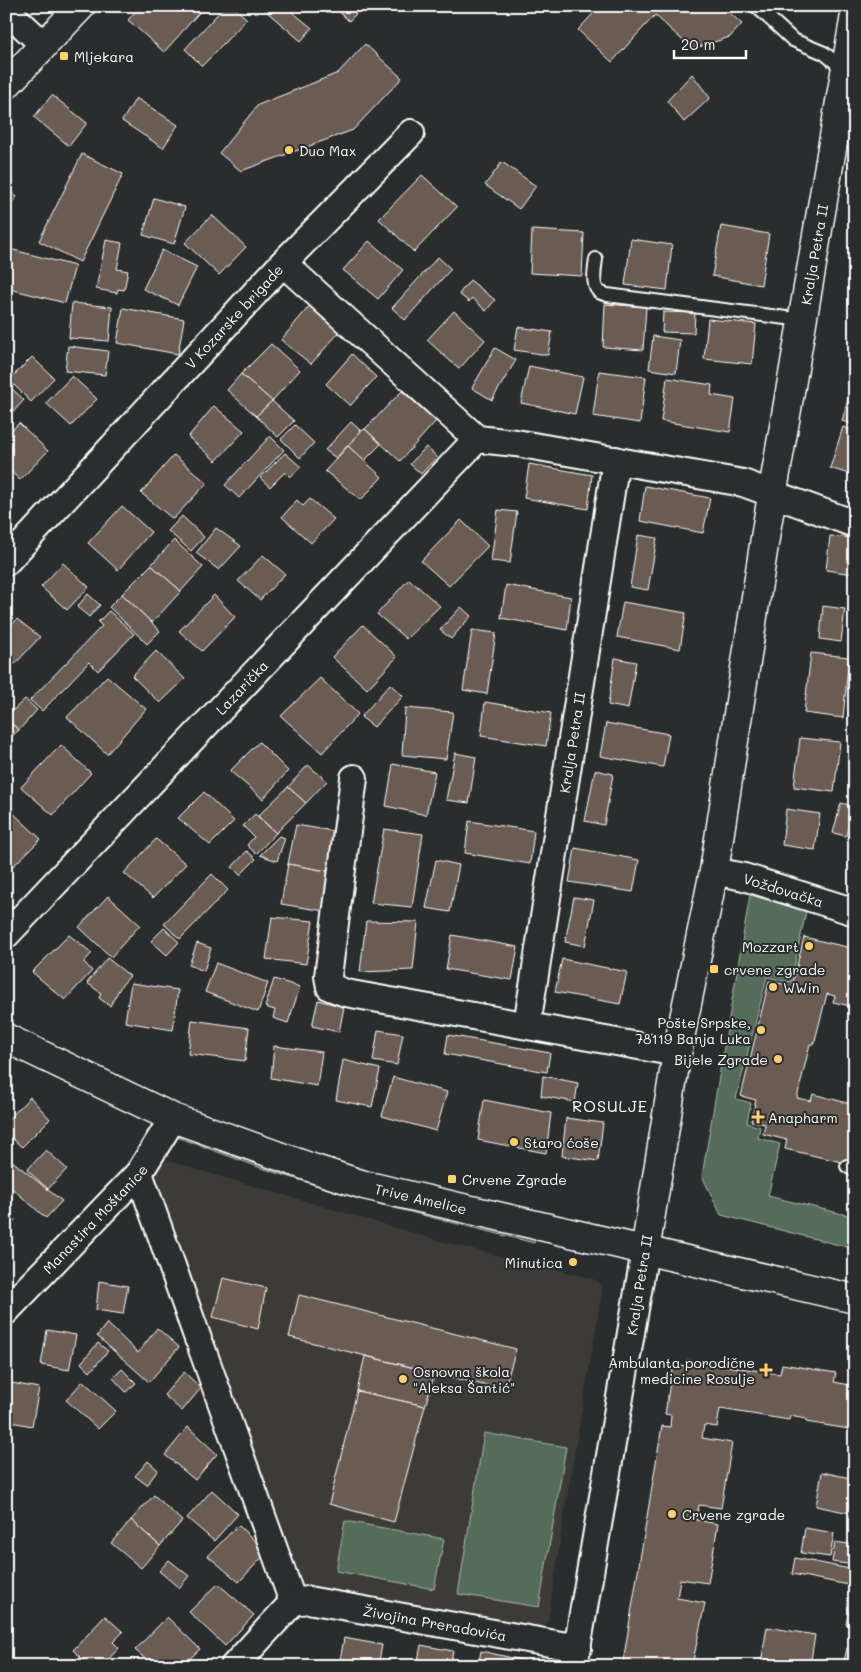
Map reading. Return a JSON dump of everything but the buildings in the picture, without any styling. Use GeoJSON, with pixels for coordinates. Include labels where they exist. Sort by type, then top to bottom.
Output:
{"type":"FeatureCollection","features":[{"type":"Feature","properties":{"kind":"street"},"geometry":{"type":"LineString","coordinates":[[6,85],[81,6]]}},
{"type":"Feature","properties":{"kind":"street"},"geometry":{"type":"LineString","coordinates":[[6,10],[44,45]]}},
{"type":"Feature","properties":{"kind":"street","name":"Kralja Petra II"},"geometry":{"type":"LineString","coordinates":[[576,1657],[677,1053],[714,871],[767,525],[802,320],[850,74],[855,14]]}},
{"type":"Feature","properties":{"kind":"street"},"geometry":{"type":"LineString","coordinates":[[283,263],[411,133]]}},
{"type":"Feature","properties":{"kind":"street","name":"V Kozarske brigade"},"geometry":{"type":"LineString","coordinates":[[6,562],[283,263],[476,439]]}},
{"type":"Feature","properties":{"kind":"street"},"geometry":{"type":"LineString","coordinates":[[476,439],[516,443],[743,482],[855,524]]}},
{"type":"Feature","properties":{"kind":"street","name":"Lazarička"},"geometry":{"type":"LineString","coordinates":[[6,935],[476,439]]}},
{"type":"Feature","properties":{"kind":"street","name":"Kralja Petra II"},"geometry":{"type":"LineString","coordinates":[[526,1025],[616,460]]}},
{"type":"Feature","properties":{"kind":"street"},"geometry":{"type":"LineString","coordinates":[[354,778],[328,976],[330,987],[346,992],[677,1053]]}},
{"type":"Feature","properties":{"kind":"street","name":"Voždovačka"},"geometry":{"type":"LineString","coordinates":[[714,871],[744,877],[855,912]]}},
{"type":"Feature","properties":{"kind":"street","name":"Trive Amelice"},"geometry":{"type":"LineString","coordinates":[[6,1038],[173,1118],[364,1185],[574,1232],[645,1251],[855,1299]]}},
{"type":"Feature","properties":{"kind":"street","name":"Manastira Moštanice"},"geometry":{"type":"LineString","coordinates":[[6,1311],[139,1174],[173,1118]]}},
{"type":"Feature","properties":{"kind":"street"},"geometry":{"type":"LineString","coordinates":[[139,1174],[293,1602],[234,1666]]}},
{"type":"Feature","properties":{"kind":"street","name":"Živojina Preradovića"},"geometry":{"type":"LineString","coordinates":[[293,1602],[308,1600],[576,1657]]}},
{"type":"Feature","properties":{"kind":"lane"},"geometry":{"type":"LineString","coordinates":[[756,6],[794,40],[824,53],[850,74]]}},
{"type":"Feature","properties":{"kind":"lane"},"geometry":{"type":"LineString","coordinates":[[596,259],[594,278],[596,287],[599,292],[607,295],[802,320]]}},
{"type":"Feature","properties":{"kind":"shaded area","name":"Osnovna škola \"Aleksa Šantić\""},"geometry":{"type":"Polygon","coordinates":[[[168,1161],[447,1243],[598,1281],[602,1287],[602,1292],[565,1508],[548,1621],[543,1627],[537,1628],[300,1587],[149,1183],[156,1163],[168,1161]]]}},
{"type":"Feature","properties":{"kind":"green space"},"geometry":{"type":"Polygon","coordinates":[[[750,895],[806,911],[791,983],[767,977],[736,1099],[751,1103],[747,1123],[760,1127],[758,1138],[780,1144],[768,1196],[855,1217],[855,1249],[721,1215],[702,1176],[750,895]]]}},
{"type":"Feature","properties":{"kind":"green space"},"geometry":{"type":"Polygon","coordinates":[[[177,1137],[185,1137],[336,1188],[338,1192],[261,1168],[177,1137]]]}},
{"type":"Feature","properties":{"kind":"green space"},"geometry":{"type":"Polygon","coordinates":[[[387,1200],[535,1239],[534,1243],[378,1204],[387,1200]]]}},
{"type":"Feature","properties":{"kind":"green space"},"geometry":{"type":"Polygon","coordinates":[[[484,1433],[566,1447],[539,1607],[458,1594],[484,1433]]]}},
{"type":"Feature","properties":{"kind":"green space"},"geometry":{"type":"Polygon","coordinates":[[[345,1521],[444,1539],[434,1589],[336,1571],[345,1521]]]}},
{"type":"Feature","properties":{"kind":"place","name":"Mljekara"},"geometry":{"type":"Point","coordinates":[64,56]}},
{"type":"Feature","properties":{"kind":"place","name":"Duo Max"},"geometry":{"type":"Point","coordinates":[289,150]}},
{"type":"Feature","properties":{"kind":"place","name":"Mozzart"},"geometry":{"type":"Point","coordinates":[809,946]}},
{"type":"Feature","properties":{"kind":"place","name":"crvene zgrade"},"geometry":{"type":"Point","coordinates":[714,969]}},
{"type":"Feature","properties":{"kind":"place","name":"WWin"},"geometry":{"type":"Point","coordinates":[773,987]}},
{"type":"Feature","properties":{"kind":"place","name":"Pošte Srpske, 78119 Banja Luka"},"geometry":{"type":"Point","coordinates":[761,1030]}},
{"type":"Feature","properties":{"kind":"place","name":"Bijele Zgrade"},"geometry":{"type":"Point","coordinates":[778,1059]}},
{"type":"Feature","properties":{"kind":"place","name":"Anapharm"},"geometry":{"type":"Point","coordinates":[758,1117]}},
{"type":"Feature","properties":{"kind":"place","name":"Staro ćoše"},"geometry":{"type":"Point","coordinates":[514,1142]}},
{"type":"Feature","properties":{"kind":"place","name":"Crvene Zgrade"},"geometry":{"type":"Point","coordinates":[452,1179]}},
{"type":"Feature","properties":{"kind":"place","name":"Minutica"},"geometry":{"type":"Point","coordinates":[573,1262]}},
{"type":"Feature","properties":{"kind":"place","name":"Ambulanta porodične medicine Rosulje"},"geometry":{"type":"Point","coordinates":[766,1370]}},
{"type":"Feature","properties":{"kind":"place","name":"Osnovna škola \"Aleksa Šantić\""},"geometry":{"type":"Point","coordinates":[403,1379]}},
{"type":"Feature","properties":{"kind":"place","name":"Crvene zgrade"},"geometry":{"type":"Point","coordinates":[672,1514]}},
{"type":"Feature","properties":{"kind":"district","name":"ROSULJE"},"geometry":{"type":"Point","coordinates":[610,1105]}}]}
